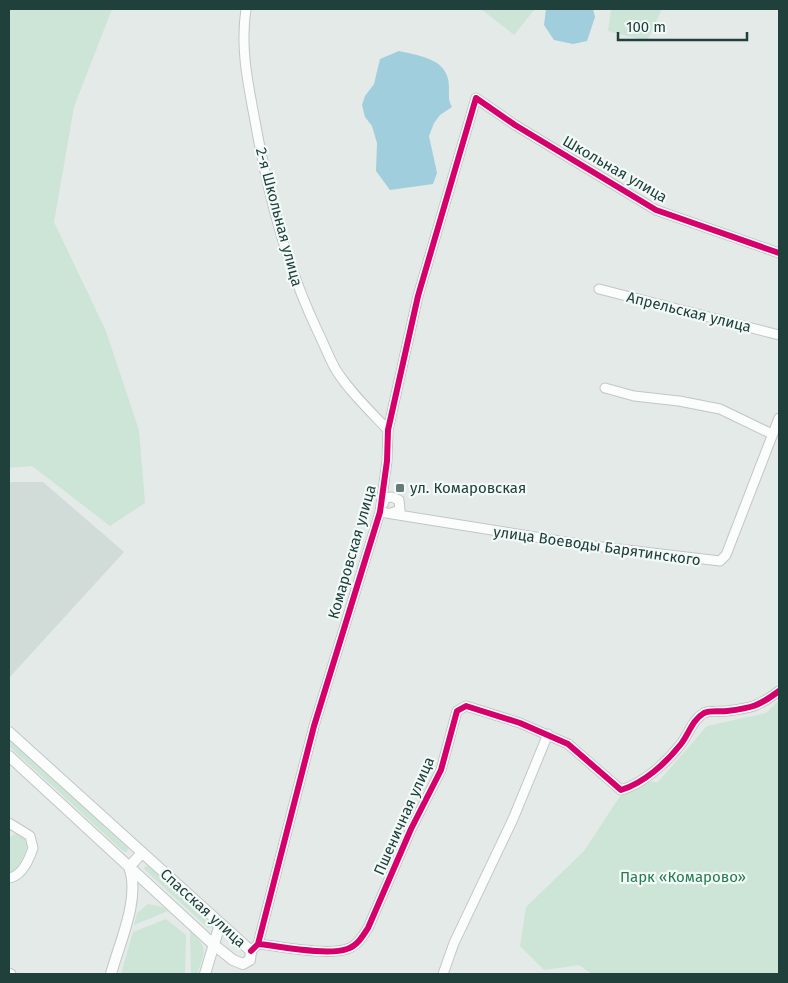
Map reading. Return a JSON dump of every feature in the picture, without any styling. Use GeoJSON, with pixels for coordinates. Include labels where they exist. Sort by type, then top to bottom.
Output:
{"type":"FeatureCollection","features":[{"type":"Feature","properties":{"kind":"street","name":"2-я Школьная улица"},"geometry":{"type":"LineString","coordinates":[[246,9],[243,32],[243,56],[263,168],[284,245],[302,299],[336,369],[359,400],[388,430]]}},
{"type":"Feature","properties":{"kind":"street","name":"Комаровская улица"},"geometry":{"type":"LineString","coordinates":[[254,948],[314,726],[380,510],[388,462],[388,430],[418,296],[476,98]]}},
{"type":"Feature","properties":{"kind":"street","name":"Школьная улица"},"geometry":{"type":"LineString","coordinates":[[476,98],[656,210],[779,253]]}},
{"type":"Feature","properties":{"kind":"street","name":"Апрельская улица"},"geometry":{"type":"LineString","coordinates":[[599,289],[779,335]]}},
{"type":"Feature","properties":{"kind":"street"},"geometry":{"type":"LineString","coordinates":[[605,388],[634,396],[679,401],[720,409],[772,434]]}},
{"type":"Feature","properties":{"kind":"street","name":"улица Воеводы Барятинского"},"geometry":{"type":"LineString","coordinates":[[380,510],[585,545],[720,561],[726,555],[779,418]]}},
{"type":"Feature","properties":{"kind":"street"},"geometry":{"type":"LineString","coordinates":[[380,510],[385,498],[392,497],[399,500],[400,510],[391,513]]}},
{"type":"Feature","properties":{"kind":"street","name":"Пшеничная улица"},"geometry":{"type":"LineString","coordinates":[[254,948],[324,951],[347,949],[361,940],[411,829],[441,770],[457,711],[466,706],[485,710],[548,734],[568,744],[621,790],[637,785],[681,744],[694,721],[705,712],[725,712],[760,705],[779,691]]}},
{"type":"Feature","properties":{"kind":"street","name":"Спасская улица"},"geometry":{"type":"LineString","coordinates":[[9,732],[220,924],[254,948],[250,960],[243,964],[233,960],[214,945],[9,756]]}},
{"type":"Feature","properties":{"kind":"street"},"geometry":{"type":"LineString","coordinates":[[443,974],[454,943],[513,819],[548,734]]}},
{"type":"Feature","properties":{"kind":"street"},"geometry":{"type":"LineString","coordinates":[[9,878],[18,875],[22,871],[33,848],[30,836],[10,826]]}},
{"type":"Feature","properties":{"kind":"street"},"geometry":{"type":"LineString","coordinates":[[110,974],[130,907],[133,877],[129,866],[142,853]]}},
{"type":"Feature","properties":{"kind":"street"},"geometry":{"type":"LineString","coordinates":[[205,974],[220,924]]}},
{"type":"Feature","properties":{"kind":"shaded area"},"geometry":{"type":"Polygon","coordinates":[[[9,482],[43,482],[124,552],[9,678],[9,482]]]}},
{"type":"Feature","properties":{"kind":"green space"},"geometry":{"type":"Polygon","coordinates":[[[9,9],[112,9],[74,107],[54,222],[106,331],[139,430],[145,503],[110,526],[32,466],[9,468],[9,9]]]}},
{"type":"Feature","properties":{"kind":"green space"},"geometry":{"type":"Polygon","coordinates":[[[481,9],[535,9],[514,35],[481,9]]]}},
{"type":"Feature","properties":{"kind":"green space"},"geometry":{"type":"Polygon","coordinates":[[[611,9],[662,9],[647,41],[608,31],[611,9]]]}},
{"type":"Feature","properties":{"kind":"green space","name":"Парк «Комарово»"},"geometry":{"type":"Polygon","coordinates":[[[779,700],[779,974],[592,974],[579,965],[544,970],[520,946],[526,907],[584,851],[630,781],[658,782],[707,726],[766,713],[779,700]]]}},
{"type":"Feature","properties":{"kind":"green space"},"geometry":{"type":"Polygon","coordinates":[[[9,739],[128,848],[127,852],[124,852],[9,746],[9,739]]]}},
{"type":"Feature","properties":{"kind":"green space"},"geometry":{"type":"Polygon","coordinates":[[[18,833],[27,837],[25,853],[20,864],[9,875],[9,840],[11,836],[18,833]]]}},
{"type":"Feature","properties":{"kind":"green space"},"geometry":{"type":"Polygon","coordinates":[[[148,866],[212,927],[208,928],[145,870],[144,867],[148,866]]]}},
{"type":"Feature","properties":{"kind":"green space"},"geometry":{"type":"Polygon","coordinates":[[[148,904],[163,907],[168,911],[134,925],[137,913],[148,904]]]}},
{"type":"Feature","properties":{"kind":"green space"},"geometry":{"type":"Polygon","coordinates":[[[166,919],[186,935],[185,974],[121,974],[133,932],[166,919]]]}},
{"type":"Feature","properties":{"kind":"green space"},"geometry":{"type":"Polygon","coordinates":[[[190,931],[203,946],[204,950],[197,974],[191,974],[190,931]]]}},
{"type":"Feature","properties":{"kind":"water"},"geometry":{"type":"Polygon","coordinates":[[[546,9],[593,9],[595,17],[587,41],[573,44],[554,40],[544,25],[546,9]]]}},
{"type":"Feature","properties":{"kind":"water"},"geometry":{"type":"Polygon","coordinates":[[[399,51],[432,60],[444,70],[448,78],[449,100],[452,107],[440,115],[434,123],[429,136],[437,173],[433,184],[390,190],[376,171],[377,143],[372,126],[365,117],[362,105],[365,96],[374,84],[380,59],[399,51]]]}},
{"type":"Feature","properties":{"kind":"cycle path"},"geometry":{"type":"LineString","coordinates":[[251,951],[258,944],[314,726],[380,512],[387,461],[388,430],[418,296],[476,98],[515,125],[656,210],[779,253]]}},
{"type":"Feature","properties":{"kind":"cycle path"},"geometry":{"type":"LineString","coordinates":[[258,944],[328,951],[338,951],[354,946],[368,928],[411,829],[441,770],[457,711],[466,706],[520,723],[568,744],[621,790],[638,783],[669,758],[681,744],[694,723],[704,713],[749,707],[766,700],[779,691]]}},
{"type":"Feature","properties":{"kind":"place","name":"ул. Комаровская"},"geometry":{"type":"Point","coordinates":[400,488]}}]}
